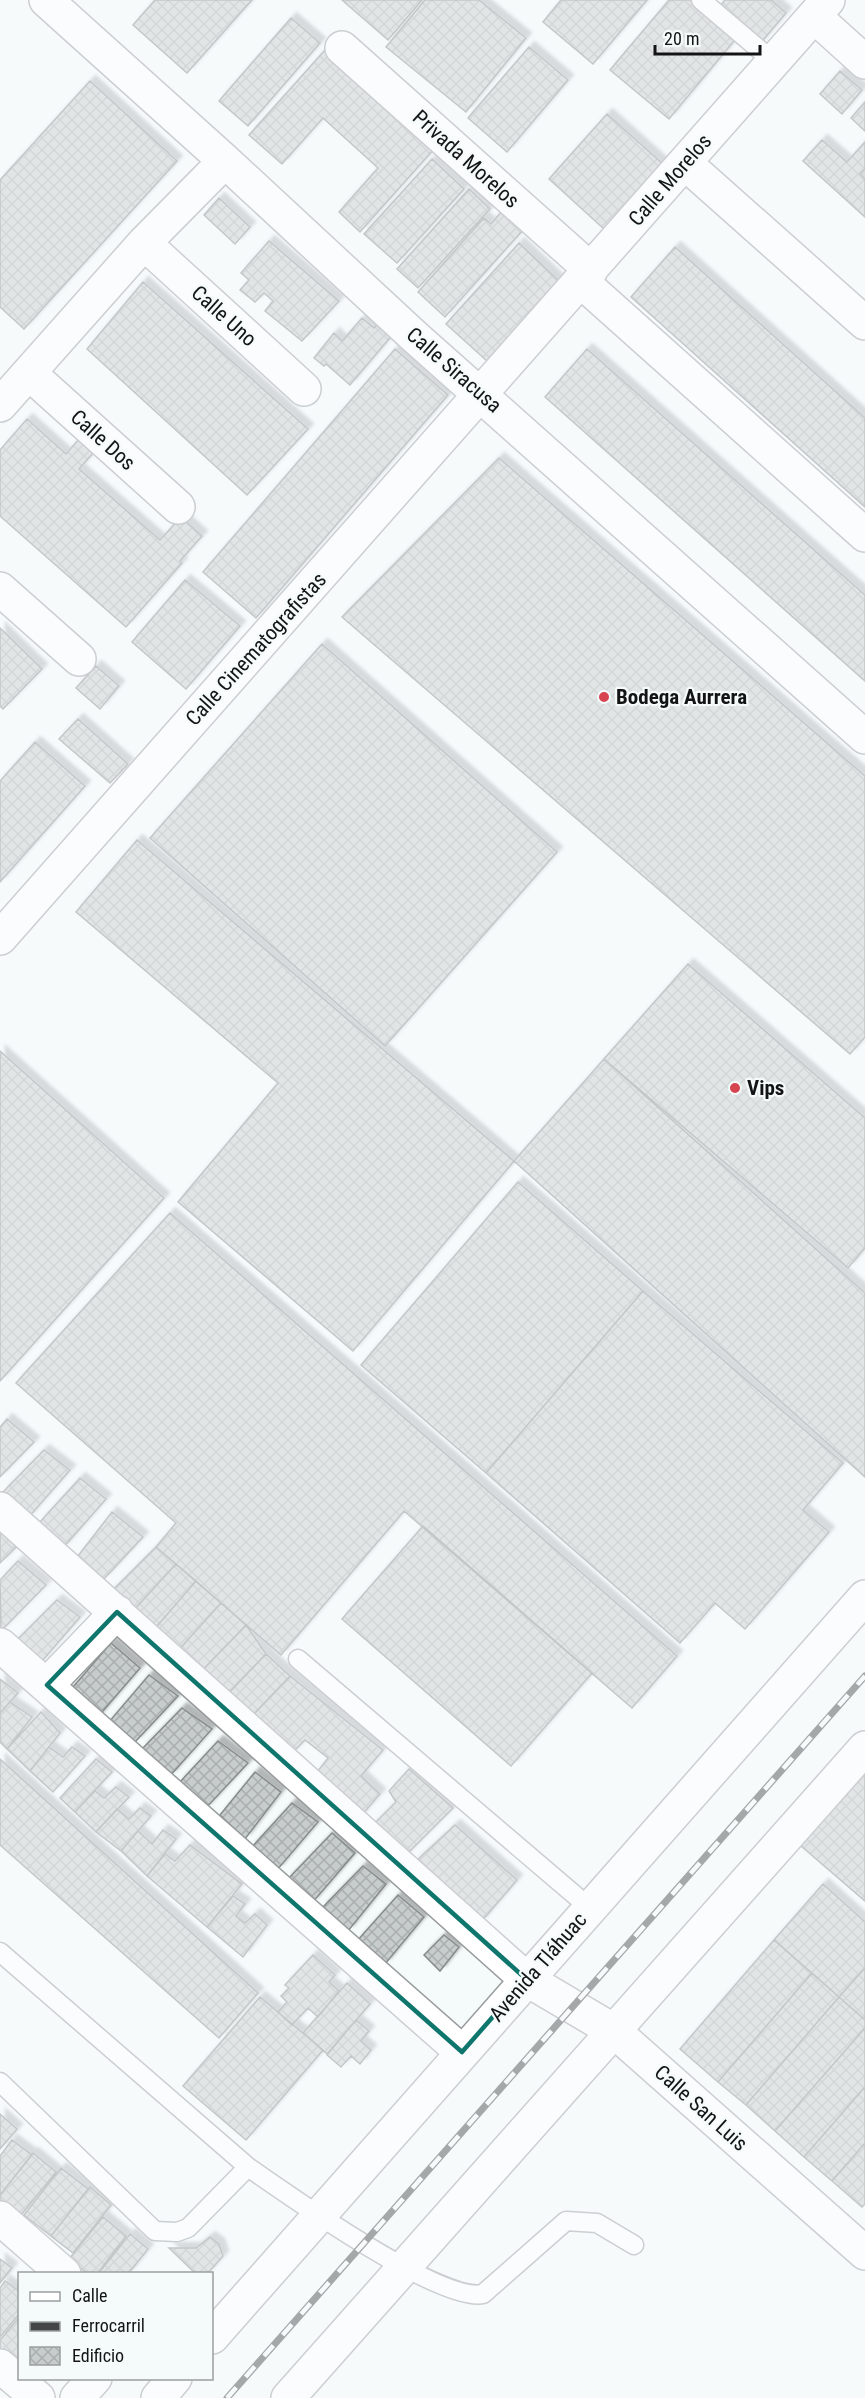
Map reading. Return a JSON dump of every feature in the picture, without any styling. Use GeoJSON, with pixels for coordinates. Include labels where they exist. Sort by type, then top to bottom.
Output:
{"type":"FeatureCollection","features":[{"type":"Feature","properties":{"kind":"street","name":"Calle Siracusa"},"geometry":{"type":"LineString","coordinates":[[46,0],[225,160],[415,337],[482,394],[865,737]]}},
{"type":"Feature","properties":{"kind":"street"},"geometry":{"type":"LineString","coordinates":[[821,5],[865,62]]}},
{"type":"Feature","properties":{"kind":"street","name":"Calle Morelos"},"geometry":{"type":"LineString","coordinates":[[511,360],[774,62],[821,5]]}},
{"type":"Feature","properties":{"kind":"street","name":"Privada Morelos"},"geometry":{"type":"LineString","coordinates":[[342,48],[865,536]]}},
{"type":"Feature","properties":{"kind":"street"},"geometry":{"type":"LineString","coordinates":[[0,405],[144,243],[225,160]]}},
{"type":"Feature","properties":{"kind":"street"},"geometry":{"type":"LineString","coordinates":[[685,163],[865,323]]}},
{"type":"Feature","properties":{"kind":"street","name":"Calle Uno"},"geometry":{"type":"LineString","coordinates":[[144,243],[304,389]]}},
{"type":"Feature","properties":{"kind":"street","name":"Calle Cinematografistas"},"geometry":{"type":"LineString","coordinates":[[0,938],[511,360]]}},
{"type":"Feature","properties":{"kind":"street","name":"Calle Dos"},"geometry":{"type":"LineString","coordinates":[[29,373],[178,507]]}},
{"type":"Feature","properties":{"kind":"street"},"geometry":{"type":"LineString","coordinates":[[0,589],[79,659]]}},
{"type":"Feature","properties":{"kind":"street","name":"Calle San Luis"},"geometry":{"type":"LineString","coordinates":[[0,1509],[526,1979],[614,2031],[865,2253]]}},
{"type":"Feature","properties":{"kind":"street","name":"Avenida Tláhuac"},"geometry":{"type":"LineString","coordinates":[[213,2336],[865,1597]]}},
{"type":"Feature","properties":{"kind":"street"},"geometry":{"type":"LineString","coordinates":[[47,1685],[117,1612]]}},
{"type":"Feature","properties":{"kind":"street"},"geometry":{"type":"LineString","coordinates":[[0,1645],[462,2052]]}},
{"type":"Feature","properties":{"kind":"street"},"geometry":{"type":"LineString","coordinates":[[288,2398],[865,1748]]}},
{"type":"Feature","properties":{"kind":"street"},"geometry":{"type":"LineString","coordinates":[[0,2218],[62,2272]]}},
{"type":"Feature","properties":{"kind":"street"},"geometry":{"type":"LineString","coordinates":[[0,2366],[38,2398]]}},
{"type":"Feature","properties":{"kind":"street"},"geometry":{"type":"LineString","coordinates":[[77,2398],[94,2380]]}},
{"type":"Feature","properties":{"kind":"street"},"geometry":{"type":"LineString","coordinates":[[158,2398],[174,2380]]}},
{"type":"Feature","properties":{"kind":"lane"},"geometry":{"type":"LineString","coordinates":[[701,0],[774,62]]}},
{"type":"Feature","properties":{"kind":"lane"},"geometry":{"type":"LineString","coordinates":[[298,1659],[590,1908]]}},
{"type":"Feature","properties":{"kind":"lane"},"geometry":{"type":"LineString","coordinates":[[0,1952],[248,2167],[318,2216],[404,2267],[463,2294],[474,2296],[483,2294],[566,2221],[597,2223],[634,2245]]}},
{"type":"Feature","properties":{"kind":"lane"},"geometry":{"type":"LineString","coordinates":[[0,2082],[155,2231],[177,2232],[188,2228],[248,2167]]}},
{"type":"Feature","properties":{"kind":"highlighted area"},"geometry":{"type":"Polygon","coordinates":[[[117,1612],[526,1979],[462,2052],[47,1685],[117,1612]]]}},
{"type":"Feature","properties":{"kind":"building"},"geometry":{"type":"Polygon","coordinates":[[[155,0],[252,0],[187,73],[133,25],[155,0]]]}},
{"type":"Feature","properties":{"kind":"building"},"geometry":{"type":"Polygon","coordinates":[[[342,0],[422,0],[388,40],[342,0]]]}},
{"type":"Feature","properties":{"kind":"building"},"geometry":{"type":"Polygon","coordinates":[[[425,0],[479,0],[526,38],[466,112],[386,47],[425,0]]]}},
{"type":"Feature","properties":{"kind":"building"},"geometry":{"type":"Polygon","coordinates":[[[561,0],[647,0],[593,64],[543,22],[561,0]]]}},
{"type":"Feature","properties":{"kind":"building"},"geometry":{"type":"Polygon","coordinates":[[[669,0],[696,0],[739,35],[669,119],[610,70],[669,0]]]}},
{"type":"Feature","properties":{"kind":"building"},"geometry":{"type":"Polygon","coordinates":[[[725,0],[771,0],[786,13],[758,46],[716,11],[725,0]]]}},
{"type":"Feature","properties":{"kind":"building"},"geometry":{"type":"Polygon","coordinates":[[[291,18],[320,43],[248,126],[219,101],[291,18]]]}},
{"type":"Feature","properties":{"kind":"building"},"geometry":{"type":"Polygon","coordinates":[[[529,47],[568,80],[507,152],[468,118],[529,47]]]}},
{"type":"Feature","properties":{"kind":"building"},"geometry":{"type":"Polygon","coordinates":[[[325,50],[434,149],[360,232],[339,212],[378,168],[323,118],[282,164],[249,135],[325,50]]]}},
{"type":"Feature","properties":{"kind":"building"},"geometry":{"type":"Polygon","coordinates":[[[840,71],[862,90],[842,114],[820,94],[840,71]]]}},
{"type":"Feature","properties":{"kind":"building"},"geometry":{"type":"Polygon","coordinates":[[[90,81],[177,161],[24,329],[0,307],[0,180],[90,81]]]}},
{"type":"Feature","properties":{"kind":"building"},"geometry":{"type":"Polygon","coordinates":[[[865,102],[865,131],[851,118],[865,102]]]}},
{"type":"Feature","properties":{"kind":"building"},"geometry":{"type":"Polygon","coordinates":[[[607,114],[663,164],[604,229],[549,179],[607,114]]]}},
{"type":"Feature","properties":{"kind":"building"},"geometry":{"type":"Polygon","coordinates":[[[822,140],[847,162],[865,142],[865,169],[860,174],[865,179],[865,217],[803,161],[822,140]]]}},
{"type":"Feature","properties":{"kind":"building"},"geometry":{"type":"Polygon","coordinates":[[[432,159],[464,189],[397,263],[364,234],[432,159]]]}},
{"type":"Feature","properties":{"kind":"building"},"geometry":{"type":"Polygon","coordinates":[[[469,189],[490,209],[418,288],[397,269],[469,189]]]}},
{"type":"Feature","properties":{"kind":"building"},"geometry":{"type":"Polygon","coordinates":[[[219,198],[250,227],[235,244],[204,215],[219,198]]]}},
{"type":"Feature","properties":{"kind":"building"},"geometry":{"type":"Polygon","coordinates":[[[502,211],[523,230],[445,317],[418,292],[484,218],[491,224],[502,211]]]}},
{"type":"Feature","properties":{"kind":"building"},"geometry":{"type":"Polygon","coordinates":[[[269,241],[339,301],[302,341],[265,311],[273,301],[264,293],[255,302],[240,290],[249,280],[241,273],[269,241]]]}},
{"type":"Feature","properties":{"kind":"building"},"geometry":{"type":"Polygon","coordinates":[[[519,243],[559,281],[487,361],[446,324],[519,243]]]}},
{"type":"Feature","properties":{"kind":"building"},"geometry":{"type":"Polygon","coordinates":[[[675,247],[865,418],[865,507],[631,297],[675,247]]]}},
{"type":"Feature","properties":{"kind":"building"},"geometry":{"type":"Polygon","coordinates":[[[143,282],[308,429],[247,495],[87,349],[143,282]]]}},
{"type":"Feature","properties":{"kind":"building"},"geometry":{"type":"Polygon","coordinates":[[[362,318],[374,328],[380,321],[394,333],[350,385],[326,364],[324,366],[314,358],[334,333],[342,341],[362,318]]]}},
{"type":"Feature","properties":{"kind":"building"},"geometry":{"type":"Polygon","coordinates":[[[395,349],[448,395],[256,618],[203,572],[395,349]]]}},
{"type":"Feature","properties":{"kind":"building"},"geometry":{"type":"Polygon","coordinates":[[[587,349],[865,595],[865,681],[545,397],[587,349]]]}},
{"type":"Feature","properties":{"kind":"building"},"geometry":{"type":"Polygon","coordinates":[[[27,419],[66,454],[86,431],[101,444],[79,469],[160,540],[181,517],[202,536],[180,561],[182,563],[126,627],[0,516],[0,450],[27,419]]]}},
{"type":"Feature","properties":{"kind":"building","name":"Bodega Aurrera"},"geometry":{"type":"Polygon","coordinates":[[[499,458],[865,776],[865,1037],[850,1054],[342,617],[499,458]]]}},
{"type":"Feature","properties":{"kind":"building"},"geometry":{"type":"Polygon","coordinates":[[[185,580],[240,626],[186,689],[132,642],[185,580]]]}},
{"type":"Feature","properties":{"kind":"building"},"geometry":{"type":"Polygon","coordinates":[[[0,628],[42,669],[3,709],[0,706],[0,628]]]}},
{"type":"Feature","properties":{"kind":"building"},"geometry":{"type":"Polygon","coordinates":[[[322,644],[557,852],[385,1046],[150,838],[322,644]]]}},
{"type":"Feature","properties":{"kind":"building"},"geometry":{"type":"Polygon","coordinates":[[[96,666],[119,686],[100,709],[76,688],[96,666]]]}},
{"type":"Feature","properties":{"kind":"building"},"geometry":{"type":"Polygon","coordinates":[[[78,719],[128,764],[110,783],[59,739],[78,719]]]}},
{"type":"Feature","properties":{"kind":"building"},"geometry":{"type":"Polygon","coordinates":[[[35,742],[85,786],[0,882],[0,781],[35,742]]]}},
{"type":"Feature","properties":{"kind":"building"},"geometry":{"type":"Polygon","coordinates":[[[137,840],[514,1161],[353,1351],[178,1202],[278,1083],[76,912],[137,840]]]}},
{"type":"Feature","properties":{"kind":"building","name":"Vips"},"geometry":{"type":"Polygon","coordinates":[[[688,964],[865,1118],[865,1248],[848,1268],[604,1059],[688,964]]]}},
{"type":"Feature","properties":{"kind":"building"},"geometry":{"type":"Polygon","coordinates":[[[0,1051],[164,1198],[0,1381],[0,1051]]]}},
{"type":"Feature","properties":{"kind":"building"},"geometry":{"type":"Polygon","coordinates":[[[604,1059],[865,1293],[865,1477],[514,1161],[604,1059]]]}},
{"type":"Feature","properties":{"kind":"building"},"geometry":{"type":"Polygon","coordinates":[[[518,1182],[643,1291],[486,1473],[361,1365],[518,1182]]]}},
{"type":"Feature","properties":{"kind":"building"},"geometry":{"type":"Polygon","coordinates":[[[170,1213],[677,1656],[632,1708],[404,1511],[281,1655],[156,1547],[176,1523],[16,1383],[170,1213]]]}},
{"type":"Feature","properties":{"kind":"building"},"geometry":{"type":"Polygon","coordinates":[[[643,1291],[843,1463],[803,1510],[829,1532],[745,1629],[715,1603],[680,1643],[486,1473],[643,1291]]]}},
{"type":"Feature","properties":{"kind":"building"},"geometry":{"type":"Polygon","coordinates":[[[7,1419],[34,1442],[0,1477],[0,1427],[7,1419]]]}},
{"type":"Feature","properties":{"kind":"building"},"geometry":{"type":"Polygon","coordinates":[[[44,1450],[70,1470],[28,1518],[3,1492],[44,1450]]]}},
{"type":"Feature","properties":{"kind":"building"},"geometry":{"type":"Polygon","coordinates":[[[80,1478],[106,1499],[63,1548],[39,1523],[80,1478]]]}},
{"type":"Feature","properties":{"kind":"building"},"geometry":{"type":"Polygon","coordinates":[[[112,1512],[143,1537],[104,1579],[78,1556],[112,1512]]]}},
{"type":"Feature","properties":{"kind":"building"},"geometry":{"type":"Polygon","coordinates":[[[423,1526],[592,1673],[511,1766],[342,1619],[423,1526]]]}},
{"type":"Feature","properties":{"kind":"building"},"geometry":{"type":"Polygon","coordinates":[[[0,1530],[18,1545],[0,1563],[0,1530]]]}},
{"type":"Feature","properties":{"kind":"building"},"geometry":{"type":"Polygon","coordinates":[[[156,1547],[176,1564],[133,1611],[109,1594],[156,1547]]]}},
{"type":"Feature","properties":{"kind":"building"},"geometry":{"type":"Polygon","coordinates":[[[18,1561],[46,1585],[1,1631],[0,1580],[18,1561]]]}},
{"type":"Feature","properties":{"kind":"building"},"geometry":{"type":"Polygon","coordinates":[[[176,1564],[196,1581],[151,1633],[133,1611],[176,1564]]]}},
{"type":"Feature","properties":{"kind":"building"},"geometry":{"type":"Polygon","coordinates":[[[196,1581],[221,1603],[176,1653],[151,1633],[196,1581]]]}},
{"type":"Feature","properties":{"kind":"building"},"geometry":{"type":"Polygon","coordinates":[[[57,1600],[80,1617],[36,1668],[13,1644],[57,1600]]]}},
{"type":"Feature","properties":{"kind":"building"},"geometry":{"type":"Polygon","coordinates":[[[221,1603],[246,1625],[199,1674],[176,1653],[221,1603]]]}},
{"type":"Feature","properties":{"kind":"building"},"geometry":{"type":"Polygon","coordinates":[[[246,1625],[266,1654],[224,1698],[199,1674],[246,1625]]]}},
{"type":"Feature","properties":{"kind":"building"},"geometry":{"type":"Polygon","coordinates":[[[111,1643],[140,1668],[97,1718],[67,1694],[111,1643]]]}},
{"type":"Feature","properties":{"kind":"building"},"geometry":{"type":"Polygon","coordinates":[[[266,1654],[290,1676],[249,1719],[224,1698],[266,1654]]]}},
{"type":"Feature","properties":{"kind":"building"},"geometry":{"type":"Polygon","coordinates":[[[149,1675],[178,1696],[135,1742],[108,1723],[149,1675]]]}},
{"type":"Feature","properties":{"kind":"building"},"geometry":{"type":"Polygon","coordinates":[[[290,1676],[383,1750],[361,1776],[380,1794],[360,1817],[311,1780],[328,1758],[305,1740],[289,1756],[249,1719],[290,1676]]]}},
{"type":"Feature","properties":{"kind":"building"},"geometry":{"type":"Polygon","coordinates":[[[0,1679],[18,1693],[0,1713],[0,1679]]]}},
{"type":"Feature","properties":{"kind":"building"},"geometry":{"type":"Polygon","coordinates":[[[10,1702],[32,1717],[7,1749],[0,1742],[0,1713],[10,1702]]]}},
{"type":"Feature","properties":{"kind":"building"},"geometry":{"type":"Polygon","coordinates":[[[182,1708],[212,1729],[170,1776],[142,1749],[182,1708]]]}},
{"type":"Feature","properties":{"kind":"building"},"geometry":{"type":"Polygon","coordinates":[[[41,1712],[60,1733],[30,1771],[7,1749],[41,1712]]]}},
{"type":"Feature","properties":{"kind":"building"},"geometry":{"type":"Polygon","coordinates":[[[218,1741],[248,1763],[205,1809],[179,1783],[218,1741]]]}},
{"type":"Feature","properties":{"kind":"building"},"geometry":{"type":"Polygon","coordinates":[[[49,1747],[63,1757],[72,1747],[85,1756],[53,1792],[30,1771],[49,1747]]]}},
{"type":"Feature","properties":{"kind":"building"},"geometry":{"type":"Polygon","coordinates":[[[865,1757],[865,1901],[794,1840],[865,1757]]]}},
{"type":"Feature","properties":{"kind":"building"},"geometry":{"type":"Polygon","coordinates":[[[0,1759],[258,1993],[219,2038],[0,1845],[0,1759]]]}},
{"type":"Feature","properties":{"kind":"building"},"geometry":{"type":"Polygon","coordinates":[[[96,1759],[112,1772],[75,1812],[60,1798],[96,1759]]]}},
{"type":"Feature","properties":{"kind":"building"},"geometry":{"type":"Polygon","coordinates":[[[409,1769],[453,1808],[401,1860],[371,1827],[396,1802],[389,1791],[409,1769]]]}},
{"type":"Feature","properties":{"kind":"building"},"geometry":{"type":"Polygon","coordinates":[[[255,1772],[281,1792],[245,1839],[220,1815],[255,1772]]]}},
{"type":"Feature","properties":{"kind":"building"},"geometry":{"type":"Polygon","coordinates":[[[116,1787],[129,1797],[96,1832],[75,1812],[95,1791],[104,1798],[116,1787]]]}},
{"type":"Feature","properties":{"kind":"building"},"geometry":{"type":"Polygon","coordinates":[[[292,1803],[318,1822],[277,1870],[251,1848],[292,1803]]]}},
{"type":"Feature","properties":{"kind":"building"},"geometry":{"type":"Polygon","coordinates":[[[140,1808],[151,1816],[121,1851],[96,1832],[117,1809],[129,1819],[140,1808]]]}},
{"type":"Feature","properties":{"kind":"building"},"geometry":{"type":"Polygon","coordinates":[[[455,1825],[517,1880],[481,1922],[415,1862],[455,1825]]]}},
{"type":"Feature","properties":{"kind":"building"},"geometry":{"type":"Polygon","coordinates":[[[163,1830],[176,1839],[147,1876],[121,1851],[138,1831],[152,1844],[163,1830]]]}},
{"type":"Feature","properties":{"kind":"building"},"geometry":{"type":"Polygon","coordinates":[[[332,1833],[355,1853],[312,1903],[287,1880],[332,1833]]]}},
{"type":"Feature","properties":{"kind":"building"},"geometry":{"type":"Polygon","coordinates":[[[190,1845],[242,1884],[207,1927],[147,1876],[165,1854],[175,1861],[190,1845]]]}},
{"type":"Feature","properties":{"kind":"building"},"geometry":{"type":"Polygon","coordinates":[[[363,1866],[386,1884],[348,1931],[322,1908],[363,1866]]]}},
{"type":"Feature","properties":{"kind":"building"},"geometry":{"type":"Polygon","coordinates":[[[823,1884],[865,1922],[865,1968],[839,1997],[774,1940],[823,1884]]]}},
{"type":"Feature","properties":{"kind":"building"},"geometry":{"type":"Polygon","coordinates":[[[398,1895],[424,1917],[385,1964],[357,1941],[398,1895]]]}},
{"type":"Feature","properties":{"kind":"building"},"geometry":{"type":"Polygon","coordinates":[[[233,1896],[245,1904],[236,1916],[245,1923],[255,1914],[267,1925],[243,1957],[207,1927],[233,1896]]]}},
{"type":"Feature","properties":{"kind":"building"},"geometry":{"type":"Polygon","coordinates":[[[444,1935],[459,1947],[440,1971],[424,1955],[444,1935]]]}},
{"type":"Feature","properties":{"kind":"building"},"geometry":{"type":"Polygon","coordinates":[[[774,1940],[812,1973],[718,2082],[680,2049],[774,1940]]]}},
{"type":"Feature","properties":{"kind":"building"},"geometry":{"type":"Polygon","coordinates":[[[313,1955],[335,1975],[329,1982],[339,1991],[318,2017],[308,2008],[292,2025],[278,2012],[287,2002],[281,1996],[289,1988],[285,1985],[313,1955]]]}},
{"type":"Feature","properties":{"kind":"building"},"geometry":{"type":"Polygon","coordinates":[[[865,1968],[865,2020],[839,1997],[865,1968]]]}},
{"type":"Feature","properties":{"kind":"building"},"geometry":{"type":"Polygon","coordinates":[[[812,1973],[839,1997],[746,2105],[718,2082],[812,1973]]]}},
{"type":"Feature","properties":{"kind":"building"},"geometry":{"type":"Polygon","coordinates":[[[347,1983],[370,2004],[327,2054],[303,2033],[347,1983]]]}},
{"type":"Feature","properties":{"kind":"building"},"geometry":{"type":"Polygon","coordinates":[[[260,1997],[323,2050],[246,2140],[183,2086],[260,1997]]]}},
{"type":"Feature","properties":{"kind":"building"},"geometry":{"type":"Polygon","coordinates":[[[839,1997],[865,2020],[865,2028],[775,2131],[746,2105],[839,1997]]]}},
{"type":"Feature","properties":{"kind":"building"},"geometry":{"type":"Polygon","coordinates":[[[356,2020],[369,2031],[361,2041],[371,2050],[360,2064],[351,2056],[341,2067],[327,2055],[356,2020]]]}},
{"type":"Feature","properties":{"kind":"building"},"geometry":{"type":"Polygon","coordinates":[[[865,2028],[865,2087],[804,2157],[775,2131],[865,2028]]]}},
{"type":"Feature","properties":{"kind":"building"},"geometry":{"type":"Polygon","coordinates":[[[865,2087],[865,2143],[832,2181],[804,2157],[865,2087]]]}},
{"type":"Feature","properties":{"kind":"building"},"geometry":{"type":"Polygon","coordinates":[[[0,2114],[17,2129],[0,2149],[0,2114]]]}},
{"type":"Feature","properties":{"kind":"building"},"geometry":{"type":"Polygon","coordinates":[[[12,2140],[32,2155],[0,2195],[0,2156],[12,2140]]]}},
{"type":"Feature","properties":{"kind":"building"},"geometry":{"type":"Polygon","coordinates":[[[865,2143],[865,2204],[862,2207],[832,2181],[865,2143]]]}},
{"type":"Feature","properties":{"kind":"building"},"geometry":{"type":"Polygon","coordinates":[[[33,2153],[56,2172],[17,2220],[0,2207],[0,2195],[33,2153]]]}},
{"type":"Feature","properties":{"kind":"building"},"geometry":{"type":"Polygon","coordinates":[[[61,2168],[88,2189],[51,2236],[24,2215],[61,2168]]]}},
{"type":"Feature","properties":{"kind":"building"},"geometry":{"type":"Polygon","coordinates":[[[90,2187],[111,2205],[73,2253],[51,2236],[90,2187]]]}},
{"type":"Feature","properties":{"kind":"building"},"geometry":{"type":"Polygon","coordinates":[[[103,2217],[126,2236],[99,2272],[85,2272],[69,2259],[103,2217]]]}},
{"type":"Feature","properties":{"kind":"building"},"geometry":{"type":"Polygon","coordinates":[[[130,2234],[148,2249],[130,2272],[100,2272],[130,2234]]]}},
{"type":"Feature","properties":{"kind":"building"},"geometry":{"type":"Polygon","coordinates":[[[210,2237],[219,2244],[223,2256],[209,2272],[194,2272],[169,2248],[196,2248],[210,2237]]]}},
{"type":"Feature","properties":{"kind":"building"},"geometry":{"type":"Polygon","coordinates":[[[0,2259],[12,2268],[0,2283],[0,2259]]]}},
{"type":"Feature","properties":{"kind":"building"},"geometry":{"type":"Polygon","coordinates":[[[5,2281],[18,2291],[18,2315],[0,2337],[0,2288],[5,2281]]]}},
{"type":"Feature","properties":{"kind":"building"},"geometry":{"type":"Polygon","coordinates":[[[18,2318],[18,2363],[0,2349],[0,2340],[18,2318]]]}},
{"type":"Feature","properties":{"kind":"railway"},"geometry":{"type":"LineString","coordinates":[[227,2398],[865,1676]]}},
{"type":"Feature","properties":{"kind":"place","name":"Bodega Aurrera"},"geometry":{"type":"Point","coordinates":[604,697]}},
{"type":"Feature","properties":{"kind":"place","name":"Vips"},"geometry":{"type":"Point","coordinates":[735,1088]}}]}
